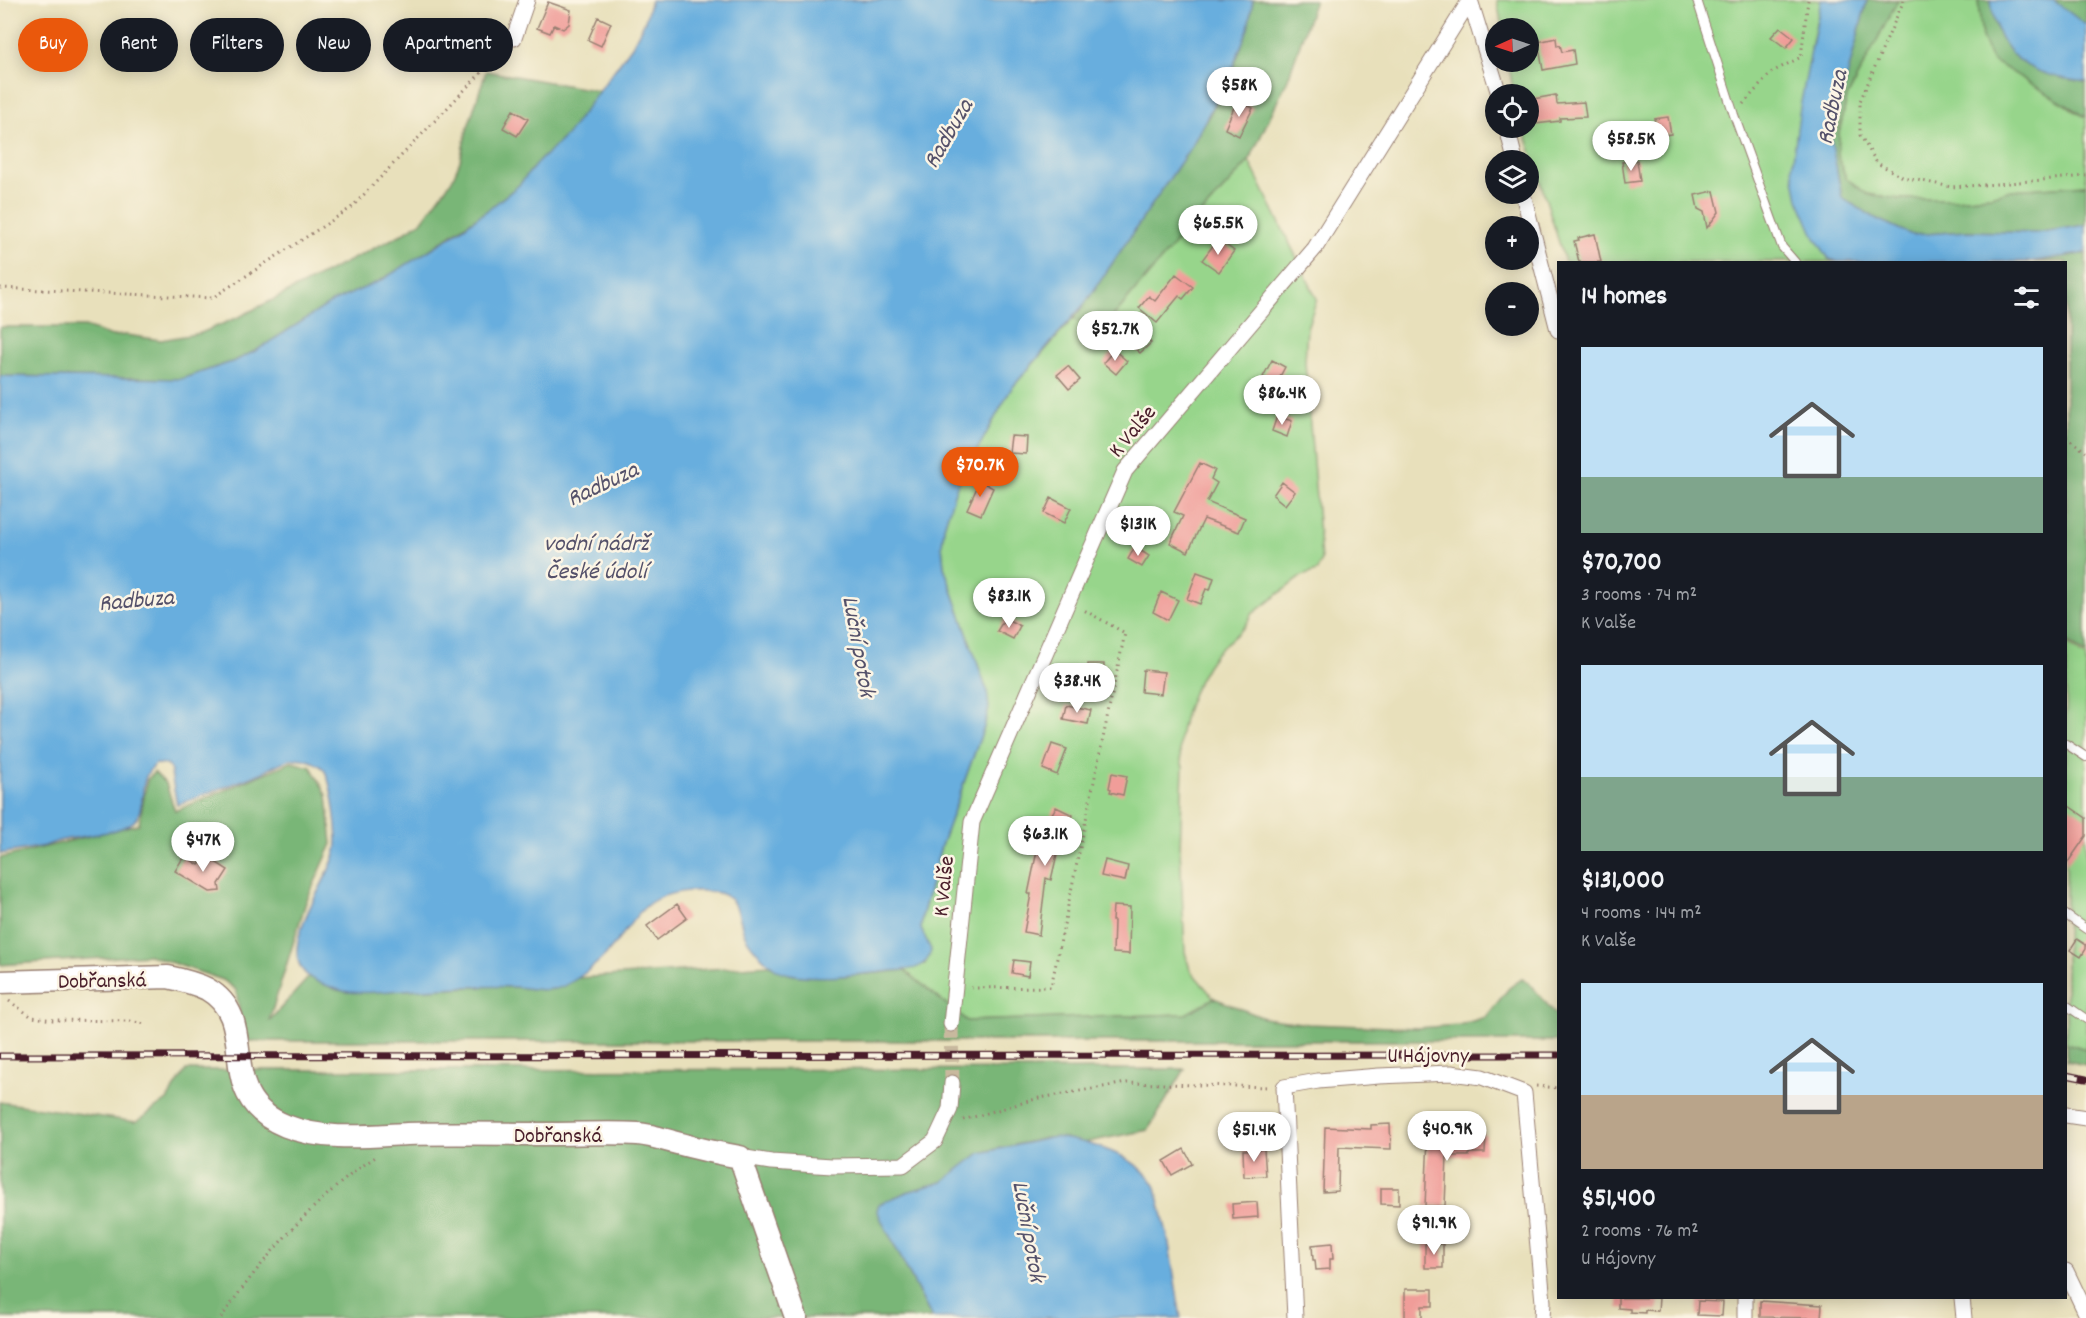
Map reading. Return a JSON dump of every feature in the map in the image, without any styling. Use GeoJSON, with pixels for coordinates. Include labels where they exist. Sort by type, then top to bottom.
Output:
{"type":"FeatureCollection","features":[{"type":"Feature","properties":{"kind":"street"},"geometry":{"type":"LineString","coordinates":[[514,38],[527,0]]}},
{"type":"Feature","properties":{"kind":"street"},"geometry":{"type":"LineString","coordinates":[[1470,0],[1496,84]]}},
{"type":"Feature","properties":{"kind":"street","name":"K Valše"},"geometry":{"type":"LineString","coordinates":[[951,1024],[972,822],[1125,471],[1315,248],[1470,0]]}},
{"type":"Feature","properties":{"kind":"street"},"geometry":{"type":"LineString","coordinates":[[1526,204],[1557,326]]}},
{"type":"Feature","properties":{"kind":"street","name":"Dobřanská"},"geometry":{"type":"LineString","coordinates":[[3,989],[168,977],[191,982],[208,990],[230,1012],[242,1083],[250,1099],[261,1112],[284,1125],[307,1133],[357,1137],[407,1134],[640,1134],[740,1157]]}},
{"type":"Feature","properties":{"kind":"street","name":"U Hájovny"},"geometry":{"type":"LineString","coordinates":[[1284,1087],[1338,1080],[1451,1073],[1482,1077],[1524,1093]]}},
{"type":"Feature","properties":{"kind":"street"},"geometry":{"type":"LineString","coordinates":[[796,1318],[740,1157],[771,1162],[832,1166],[903,1165],[935,1141],[950,1109],[952,1083]]}},
{"type":"Feature","properties":{"kind":"street"},"geometry":{"type":"LineString","coordinates":[[1284,1087],[1295,1318]]}},
{"type":"Feature","properties":{"kind":"street"},"geometry":{"type":"LineString","coordinates":[[1524,1093],[1543,1302],[1542,1318]]}},
{"type":"Feature","properties":{"kind":"street"},"geometry":{"type":"LineString","coordinates":[[2067,1115],[2086,1118]]}},
{"type":"Feature","properties":{"kind":"street"},"geometry":{"type":"LineString","coordinates":[[2067,1273],[2086,1313]]}},
{"type":"Feature","properties":{"kind":"street"},"geometry":{"type":"LineString","coordinates":[[1745,1299],[1745,1318]]}},
{"type":"Feature","properties":{"kind":"street"},"geometry":{"type":"LineString","coordinates":[[1962,1299],[1964,1318]]}},
{"type":"Feature","properties":{"kind":"lane"},"geometry":{"type":"LineString","coordinates":[[1697,0],[1734,115],[1782,247],[1794,261]]}},
{"type":"Feature","properties":{"kind":"lane"},"geometry":{"type":"LineString","coordinates":[[2067,745],[2086,757]]}},
{"type":"Feature","properties":{"kind":"lane"},"geometry":{"type":"LineString","coordinates":[[2067,916],[2086,929]]}},
{"type":"Feature","properties":{"kind":"lane"},"geometry":{"type":"LineString","coordinates":[[2067,1006],[2086,1018]]}},
{"type":"Feature","properties":{"kind":"path"},"geometry":{"type":"LineString","coordinates":[[1734,115],[1772,72],[1801,57],[1808,0]]}},
{"type":"Feature","properties":{"kind":"path"},"geometry":{"type":"LineString","coordinates":[[1904,0],[1860,101],[1860,135],[1877,163],[1903,177],[1951,187],[2086,176]]}},
{"type":"Feature","properties":{"kind":"path"},"geometry":{"type":"LineString","coordinates":[[0,288],[212,298],[351,208],[514,38]]}},
{"type":"Feature","properties":{"kind":"path"},"geometry":{"type":"LineString","coordinates":[[2067,438],[2086,452]]}},
{"type":"Feature","properties":{"kind":"path"},"geometry":{"type":"LineString","coordinates":[[954,988],[1051,987],[1125,633],[1068,601]]}},
{"type":"Feature","properties":{"kind":"path"},"geometry":{"type":"LineString","coordinates":[[3,989],[11,1004],[32,1017],[53,1020],[130,1021],[145,1024]]}},
{"type":"Feature","properties":{"kind":"path"},"geometry":{"type":"LineString","coordinates":[[942,1126],[1039,1098],[1127,1083],[1284,1087]]}},
{"type":"Feature","properties":{"kind":"path"},"geometry":{"type":"LineString","coordinates":[[1524,1093],[1536,1086],[1557,1088]]}},
{"type":"Feature","properties":{"kind":"path"},"geometry":{"type":"LineString","coordinates":[[221,1318],[237,1294],[323,1197],[357,1169],[407,1134]]}},
{"type":"Feature","properties":{"kind":"green space"},"geometry":{"type":"Polygon","coordinates":[[[1253,0],[1315,0],[1288,79],[1249,161],[1182,235],[1100,332],[1073,319],[1201,130],[1230,76],[1244,38],[1253,0]]]}},
{"type":"Feature","properties":{"kind":"green space"},"geometry":{"type":"Polygon","coordinates":[[[1497,0],[1821,0],[1811,48],[1828,259],[1835,261],[1565,261],[1539,177],[1539,150],[1531,150],[1527,138],[1539,138],[1539,84],[1512,84],[1510,72],[1539,72],[1539,18],[1500,18],[1497,0]]]}},
{"type":"Feature","properties":{"kind":"green space"},"geometry":{"type":"Polygon","coordinates":[[[1867,0],[1898,0],[1847,97],[1839,133],[1838,156],[1846,178],[1867,194],[1899,199],[1955,199],[1991,196],[2011,190],[2086,185],[2086,225],[2036,233],[1967,231],[1912,235],[1877,219],[1842,198],[1831,139],[1867,0]]]}},
{"type":"Feature","properties":{"kind":"green space"},"geometry":{"type":"Polygon","coordinates":[[[1898,0],[1978,0],[1982,38],[2072,110],[2086,117],[2086,185],[2011,190],[1991,196],[1955,199],[1899,199],[1867,194],[1846,178],[1838,156],[1839,133],[1847,97],[1898,0]]]}},
{"type":"Feature","properties":{"kind":"green space"},"geometry":{"type":"Polygon","coordinates":[[[1978,0],[1991,0],[1994,21],[2000,37],[2009,51],[2020,61],[2050,75],[2086,82],[2086,117],[1992,60],[1982,38],[1978,0]]]}},
{"type":"Feature","properties":{"kind":"green space"},"geometry":{"type":"Polygon","coordinates":[[[2053,0],[2086,0],[2086,25],[2053,0]]]}},
{"type":"Feature","properties":{"kind":"green space"},"geometry":{"type":"Polygon","coordinates":[[[486,72],[600,91],[566,136],[537,163],[519,185],[489,209],[404,267],[235,361],[181,379],[0,376],[0,327],[85,327],[112,336],[126,335],[161,340],[201,333],[241,316],[402,234],[422,221],[452,180],[460,161],[466,133],[486,72]]]}},
{"type":"Feature","properties":{"kind":"green space"},"geometry":{"type":"Polygon","coordinates":[[[1249,161],[1317,299],[1307,328],[1305,362],[1321,560],[1317,571],[1302,576],[1251,615],[1241,631],[1220,648],[1201,677],[1183,723],[1180,739],[1183,767],[1180,849],[1185,952],[1190,970],[1214,998],[1186,1014],[967,1021],[904,970],[925,964],[931,950],[921,929],[922,917],[941,846],[984,727],[987,691],[944,567],[942,545],[944,527],[956,488],[1011,389],[1073,319],[1100,332],[1182,235],[1249,161]]]}},
{"type":"Feature","properties":{"kind":"green space"},"geometry":{"type":"Polygon","coordinates":[[[2086,253],[2086,655],[2067,642],[2067,261],[2037,261],[2086,253]]]}},
{"type":"Feature","properties":{"kind":"green space"},"geometry":{"type":"Polygon","coordinates":[[[2067,644],[2086,658],[2086,1049],[2067,1043],[2067,644]]]}},
{"type":"Feature","properties":{"kind":"green space"},"geometry":{"type":"Polygon","coordinates":[[[291,762],[311,767],[327,795],[332,844],[306,902],[269,1021],[309,977],[337,990],[349,992],[497,986],[542,989],[562,986],[577,978],[770,965],[783,971],[817,976],[904,970],[967,1021],[1186,1014],[1214,998],[1264,1018],[1308,1024],[1417,1028],[1459,1025],[1486,1017],[1509,988],[1522,979],[1529,983],[1557,1016],[1557,1041],[244,1041],[236,990],[223,980],[149,955],[0,965],[0,858],[139,824],[147,780],[154,772],[166,784],[175,811],[291,762]]]}},
{"type":"Feature","properties":{"kind":"green space"},"geometry":{"type":"Polygon","coordinates":[[[2067,1043],[2086,1049],[2086,1065],[2067,1061],[2067,1043]]]}},
{"type":"Feature","properties":{"kind":"green space"},"geometry":{"type":"Polygon","coordinates":[[[1185,1069],[1148,1130],[1083,1143],[1064,1138],[1046,1138],[988,1151],[942,1182],[888,1200],[881,1219],[932,1318],[0,1318],[0,1102],[136,1122],[167,1100],[186,1070],[1185,1069]]]}},
{"type":"Feature","properties":{"kind":"water","name":"vodní nádrž České údolí"},"geometry":{"type":"Polygon","coordinates":[[[651,0],[1253,0],[1248,29],[1230,74],[1191,147],[1086,302],[1011,389],[956,488],[944,527],[942,545],[944,567],[987,691],[989,708],[941,846],[922,917],[921,929],[931,950],[926,962],[911,969],[836,976],[807,976],[782,972],[766,961],[750,944],[733,902],[722,894],[690,891],[673,893],[650,903],[637,915],[600,960],[579,977],[558,988],[546,990],[473,987],[363,993],[337,989],[318,982],[303,971],[297,957],[298,940],[304,921],[331,866],[337,844],[334,810],[327,776],[318,765],[302,759],[285,761],[259,774],[177,805],[170,768],[167,765],[156,764],[146,776],[140,811],[132,823],[103,833],[0,854],[0,376],[181,379],[235,361],[257,350],[332,302],[380,281],[449,238],[519,185],[537,163],[566,136],[632,46],[645,21],[651,0]]]}},
{"type":"Feature","properties":{"kind":"water","name":"Radbuza"},"geometry":{"type":"Polygon","coordinates":[[[1821,0],[1867,0],[1831,139],[1842,198],[1877,219],[1912,235],[1967,231],[2036,233],[2086,225],[2086,253],[2037,261],[1835,261],[1829,259],[1815,238],[1798,199],[1792,168],[1800,107],[1821,0]]]}},
{"type":"Feature","properties":{"kind":"water"},"geometry":{"type":"Polygon","coordinates":[[[1991,0],[2053,0],[2086,25],[2086,82],[2050,75],[2034,69],[2009,51],[1994,21],[1991,0]]]}},
{"type":"Feature","properties":{"kind":"water","name":"Luční potok"},"geometry":{"type":"Polygon","coordinates":[[[1054,1137],[1096,1146],[1125,1158],[1138,1166],[1156,1187],[1168,1238],[1181,1318],[932,1318],[881,1219],[877,1210],[879,1204],[907,1192],[942,1182],[980,1153],[1054,1137]]]}},
{"type":"Feature","properties":{"kind":"building"},"geometry":{"type":"Polygon","coordinates":[[[548,2],[571,10],[569,24],[563,29],[554,25],[550,33],[537,28],[548,2]]]}},
{"type":"Feature","properties":{"kind":"building"},"geometry":{"type":"Polygon","coordinates":[[[598,17],[611,23],[601,46],[588,40],[598,17]]]}},
{"type":"Feature","properties":{"kind":"building"},"geometry":{"type":"Polygon","coordinates":[[[1780,27],[1794,38],[1786,48],[1771,37],[1780,27]]]}},
{"type":"Feature","properties":{"kind":"building"},"geometry":{"type":"Polygon","coordinates":[[[1556,38],[1557,46],[1560,45],[1562,52],[1573,50],[1575,64],[1543,70],[1539,42],[1556,38]]]}},
{"type":"Feature","properties":{"kind":"building"},"geometry":{"type":"Polygon","coordinates":[[[1556,95],[1557,104],[1584,102],[1586,117],[1560,118],[1560,121],[1539,124],[1539,98],[1556,95]]]}},
{"type":"Feature","properties":{"kind":"building"},"geometry":{"type":"Polygon","coordinates":[[[1237,100],[1253,108],[1239,136],[1225,129],[1237,100]]]}},
{"type":"Feature","properties":{"kind":"building"},"geometry":{"type":"Polygon","coordinates":[[[513,110],[528,119],[517,136],[503,128],[513,110]]]}},
{"type":"Feature","properties":{"kind":"building"},"geometry":{"type":"Polygon","coordinates":[[[1668,117],[1671,134],[1656,136],[1654,119],[1668,117]]]}},
{"type":"Feature","properties":{"kind":"building"},"geometry":{"type":"Polygon","coordinates":[[[1637,160],[1640,181],[1625,183],[1622,162],[1637,160]]]}},
{"type":"Feature","properties":{"kind":"building"},"geometry":{"type":"Polygon","coordinates":[[[1714,191],[1719,212],[1707,228],[1704,212],[1698,209],[1695,195],[1714,191]]]}},
{"type":"Feature","properties":{"kind":"building"},"geometry":{"type":"Polygon","coordinates":[[[1595,234],[1601,261],[1579,261],[1574,241],[1579,240],[1578,238],[1595,234]]]}},
{"type":"Feature","properties":{"kind":"building"},"geometry":{"type":"Polygon","coordinates":[[[1218,239],[1234,251],[1219,272],[1202,260],[1218,239]]]}},
{"type":"Feature","properties":{"kind":"building"},"geometry":{"type":"Polygon","coordinates":[[[1176,274],[1193,287],[1183,299],[1179,296],[1157,323],[1139,308],[1149,296],[1155,301],[1176,274]]]}},
{"type":"Feature","properties":{"kind":"building"},"geometry":{"type":"Polygon","coordinates":[[[1140,332],[1151,343],[1140,353],[1129,343],[1140,332]]]}},
{"type":"Feature","properties":{"kind":"building"},"geometry":{"type":"Polygon","coordinates":[[[1114,350],[1127,361],[1116,374],[1103,363],[1114,350]]]}},
{"type":"Feature","properties":{"kind":"building"},"geometry":{"type":"Polygon","coordinates":[[[1272,360],[1285,367],[1276,384],[1263,377],[1272,360]]]}},
{"type":"Feature","properties":{"kind":"building"},"geometry":{"type":"Polygon","coordinates":[[[1068,366],[1080,380],[1069,389],[1057,375],[1068,366]]]}},
{"type":"Feature","properties":{"kind":"building"},"geometry":{"type":"Polygon","coordinates":[[[1277,416],[1292,421],[1287,437],[1272,431],[1277,416]]]}},
{"type":"Feature","properties":{"kind":"building"},"geometry":{"type":"Polygon","coordinates":[[[1011,436],[1027,437],[1026,454],[1009,453],[1011,436]]]}},
{"type":"Feature","properties":{"kind":"building"},"geometry":{"type":"Polygon","coordinates":[[[1200,463],[1215,470],[1211,479],[1217,483],[1207,502],[1245,518],[1239,532],[1204,519],[1188,552],[1170,543],[1183,516],[1174,512],[1200,463]]]}},
{"type":"Feature","properties":{"kind":"building"},"geometry":{"type":"Polygon","coordinates":[[[980,481],[993,488],[981,515],[967,509],[980,481]]]}},
{"type":"Feature","properties":{"kind":"building"},"geometry":{"type":"Polygon","coordinates":[[[1282,482],[1295,492],[1285,505],[1273,495],[1282,482]]]}},
{"type":"Feature","properties":{"kind":"building"},"geometry":{"type":"Polygon","coordinates":[[[1051,498],[1071,508],[1064,523],[1044,513],[1051,498]]]}},
{"type":"Feature","properties":{"kind":"building"},"geometry":{"type":"Polygon","coordinates":[[[1135,547],[1149,556],[1142,567],[1128,559],[1135,547]]]}},
{"type":"Feature","properties":{"kind":"building"},"geometry":{"type":"Polygon","coordinates":[[[1197,572],[1214,578],[1210,590],[1206,589],[1200,604],[1187,599],[1197,572]]]}},
{"type":"Feature","properties":{"kind":"building"},"geometry":{"type":"Polygon","coordinates":[[[1161,592],[1178,600],[1168,620],[1153,612],[1161,592]]]}},
{"type":"Feature","properties":{"kind":"building"},"geometry":{"type":"Polygon","coordinates":[[[1005,618],[1020,626],[1013,639],[997,631],[1005,618]]]}},
{"type":"Feature","properties":{"kind":"building"},"geometry":{"type":"Polygon","coordinates":[[[1088,664],[1104,664],[1103,680],[1087,679],[1088,664]]]}},
{"type":"Feature","properties":{"kind":"building"},"geometry":{"type":"Polygon","coordinates":[[[1143,670],[1164,672],[1161,694],[1141,692],[1143,670]]]}},
{"type":"Feature","properties":{"kind":"building"},"geometry":{"type":"Polygon","coordinates":[[[1066,705],[1091,710],[1088,724],[1063,719],[1066,705]]]}},
{"type":"Feature","properties":{"kind":"building"},"geometry":{"type":"Polygon","coordinates":[[[1052,744],[1067,749],[1057,775],[1043,769],[1052,744]]]}},
{"type":"Feature","properties":{"kind":"building"},"geometry":{"type":"Polygon","coordinates":[[[1112,773],[1127,776],[1123,795],[1110,792],[1112,773]]]}},
{"type":"Feature","properties":{"kind":"building"},"geometry":{"type":"Polygon","coordinates":[[[2067,805],[2086,818],[2086,836],[2067,864],[2067,805]]]}},
{"type":"Feature","properties":{"kind":"building"},"geometry":{"type":"Polygon","coordinates":[[[1056,807],[1073,815],[1066,830],[1063,829],[1051,880],[1046,878],[1039,935],[1024,932],[1031,894],[1028,894],[1038,846],[1040,846],[1048,821],[1056,807]]]}},
{"type":"Feature","properties":{"kind":"building"},"geometry":{"type":"Polygon","coordinates":[[[184,856],[199,865],[206,856],[228,870],[219,884],[220,891],[210,892],[175,871],[184,856]]]}},
{"type":"Feature","properties":{"kind":"building"},"geometry":{"type":"Polygon","coordinates":[[[1105,860],[1128,866],[1125,881],[1101,876],[1105,860]]]}},
{"type":"Feature","properties":{"kind":"building"},"geometry":{"type":"Polygon","coordinates":[[[677,904],[687,918],[657,940],[647,926],[677,904]]]}},
{"type":"Feature","properties":{"kind":"building"},"geometry":{"type":"Polygon","coordinates":[[[1113,906],[1130,907],[1129,954],[1113,953],[1113,906]]]}},
{"type":"Feature","properties":{"kind":"building"},"geometry":{"type":"Polygon","coordinates":[[[2077,939],[2086,945],[2081,957],[2070,950],[2077,939]]]}},
{"type":"Feature","properties":{"kind":"building"},"geometry":{"type":"Polygon","coordinates":[[[1014,960],[1030,962],[1028,976],[1012,973],[1014,960]]]}},
{"type":"Feature","properties":{"kind":"building"},"geometry":{"type":"Polygon","coordinates":[[[1390,1124],[1391,1149],[1339,1147],[1338,1191],[1323,1192],[1325,1127],[1371,1129],[1371,1125],[1390,1124]]]}},
{"type":"Feature","properties":{"kind":"building"},"geometry":{"type":"Polygon","coordinates":[[[1486,1135],[1485,1153],[1447,1156],[1445,1206],[1425,1206],[1428,1137],[1486,1135]]]}},
{"type":"Feature","properties":{"kind":"building"},"geometry":{"type":"Polygon","coordinates":[[[1184,1149],[1192,1164],[1172,1175],[1164,1161],[1184,1149]]]}},
{"type":"Feature","properties":{"kind":"building"},"geometry":{"type":"Polygon","coordinates":[[[1264,1149],[1266,1176],[1244,1177],[1243,1150],[1264,1149]]]}},
{"type":"Feature","properties":{"kind":"building"},"geometry":{"type":"Polygon","coordinates":[[[1381,1188],[1399,1188],[1399,1205],[1381,1204],[1381,1188]]]}},
{"type":"Feature","properties":{"kind":"building"},"geometry":{"type":"Polygon","coordinates":[[[1257,1202],[1258,1217],[1233,1219],[1232,1204],[1257,1202]]]}},
{"type":"Feature","properties":{"kind":"building"},"geometry":{"type":"Polygon","coordinates":[[[1332,1243],[1333,1259],[1330,1259],[1330,1269],[1316,1270],[1312,1245],[1332,1243]]]}},
{"type":"Feature","properties":{"kind":"building"},"geometry":{"type":"Polygon","coordinates":[[[1425,1244],[1443,1244],[1443,1268],[1425,1268],[1425,1244]]]}},
{"type":"Feature","properties":{"kind":"building"},"geometry":{"type":"Polygon","coordinates":[[[1405,1289],[1433,1289],[1433,1306],[1422,1306],[1422,1318],[1405,1318],[1405,1289]]]}},
{"type":"Feature","properties":{"kind":"building"},"geometry":{"type":"Polygon","coordinates":[[[1618,1299],[1659,1299],[1658,1311],[1630,1312],[1630,1309],[1618,1308],[1618,1299]]]}},
{"type":"Feature","properties":{"kind":"building"},"geometry":{"type":"Polygon","coordinates":[[[1698,1301],[1723,1302],[1722,1316],[1697,1315],[1698,1301]]]}},
{"type":"Feature","properties":{"kind":"building"},"geometry":{"type":"Polygon","coordinates":[[[1760,1301],[1822,1305],[1821,1318],[1760,1317],[1760,1301]]]}},
{"type":"Feature","properties":{"kind":"tunnel"},"geometry":{"type":"LineString","coordinates":[[951,1024],[952,1083]]}},
{"type":"Feature","properties":{"kind":"railway"},"geometry":{"type":"LineString","coordinates":[[0,1056],[1557,1055]]}},
{"type":"Feature","properties":{"kind":"railway"},"geometry":{"type":"LineString","coordinates":[[2067,1075],[2086,1079]]}}]}
